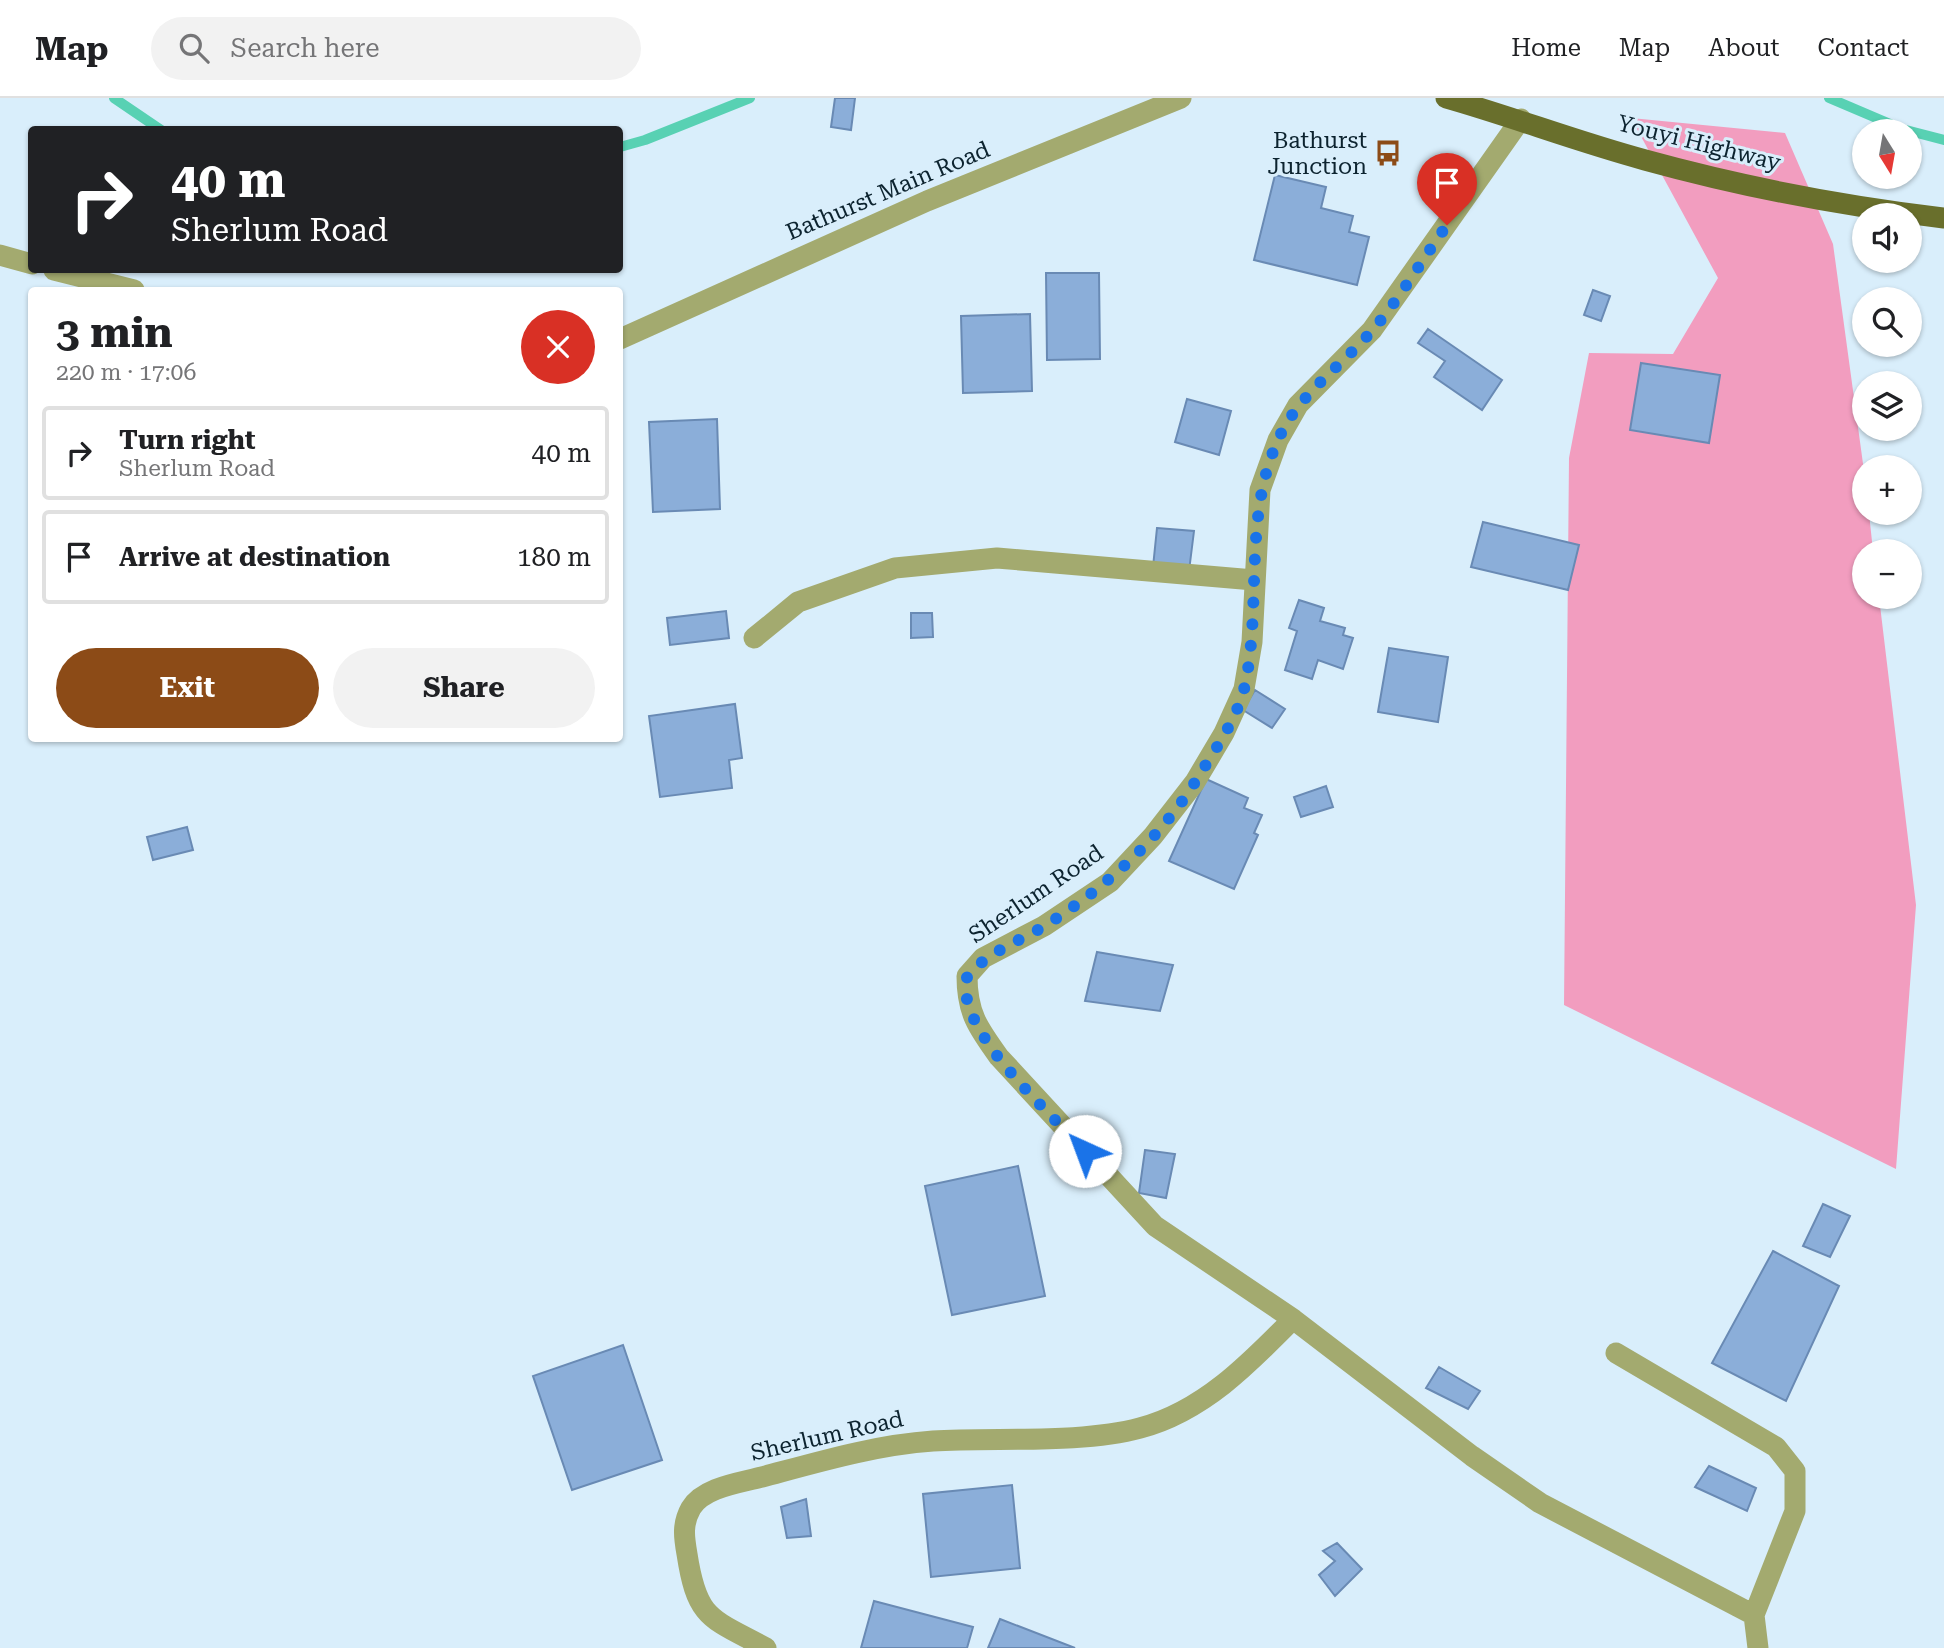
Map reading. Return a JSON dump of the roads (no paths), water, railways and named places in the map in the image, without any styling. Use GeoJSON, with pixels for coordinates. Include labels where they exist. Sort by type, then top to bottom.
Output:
{"type":"FeatureCollection","features":[{"type":"Feature","properties":{"kind":"main road","name":"Youyi Highway"},"geometry":{"type":"LineString","coordinates":[[1446,98],[1521,119],[1643,159],[1732,182],[1825,201],[1944,218]]}},
{"type":"Feature","properties":{"kind":"street","name":"Bathurst Main Road"},"geometry":{"type":"LineString","coordinates":[[623,338],[927,201],[1181,98]]}},
{"type":"Feature","properties":{"kind":"street","name":"Sherlum Road"},"geometry":{"type":"LineString","coordinates":[[766,1648],[703,1610],[692,1585],[683,1531],[692,1506],[713,1490],[844,1455],[886,1447],[931,1441],[1092,1435],[1138,1429],[1182,1413],[1218,1389],[1258,1355],[1293,1319],[1154,1226],[999,1058],[978,1027],[967,1001],[967,976],[984,958],[1044,926],[1110,881],[1153,836],[1195,782],[1224,733],[1244,688],[1252,642],[1260,490],[1278,440],[1298,405],[1372,330],[1521,119]]}},
{"type":"Feature","properties":{"kind":"street"},"geometry":{"type":"LineString","coordinates":[[0,256],[28,263]]}},
{"type":"Feature","properties":{"kind":"street"},"geometry":{"type":"LineString","coordinates":[[66,273],[122,287]]}},
{"type":"Feature","properties":{"kind":"street"},"geometry":{"type":"LineString","coordinates":[[754,638],[798,602],[895,568],[997,558],[1254,580]]}},
{"type":"Feature","properties":{"kind":"street"},"geometry":{"type":"LineString","coordinates":[[1293,1319],[1472,1456],[1540,1503],[1755,1615]]}},
{"type":"Feature","properties":{"kind":"street"},"geometry":{"type":"LineString","coordinates":[[1616,1353],[1776,1447],[1795,1471],[1794,1511],[1755,1615],[1758,1648]]}},
{"type":"Feature","properties":{"kind":"waterway"},"geometry":{"type":"LineString","coordinates":[[114,98],[155,126]]}},
{"type":"Feature","properties":{"kind":"waterway"},"geometry":{"type":"LineString","coordinates":[[623,146],[750,98]]}},
{"type":"Feature","properties":{"kind":"waterway"},"geometry":{"type":"LineString","coordinates":[[1829,98],[1902,129],[1944,140]]}},
{"type":"Feature","properties":{"kind":"place","name":"Bathurst Junction"},"geometry":{"type":"Point","coordinates":[1388,153]}}]}
